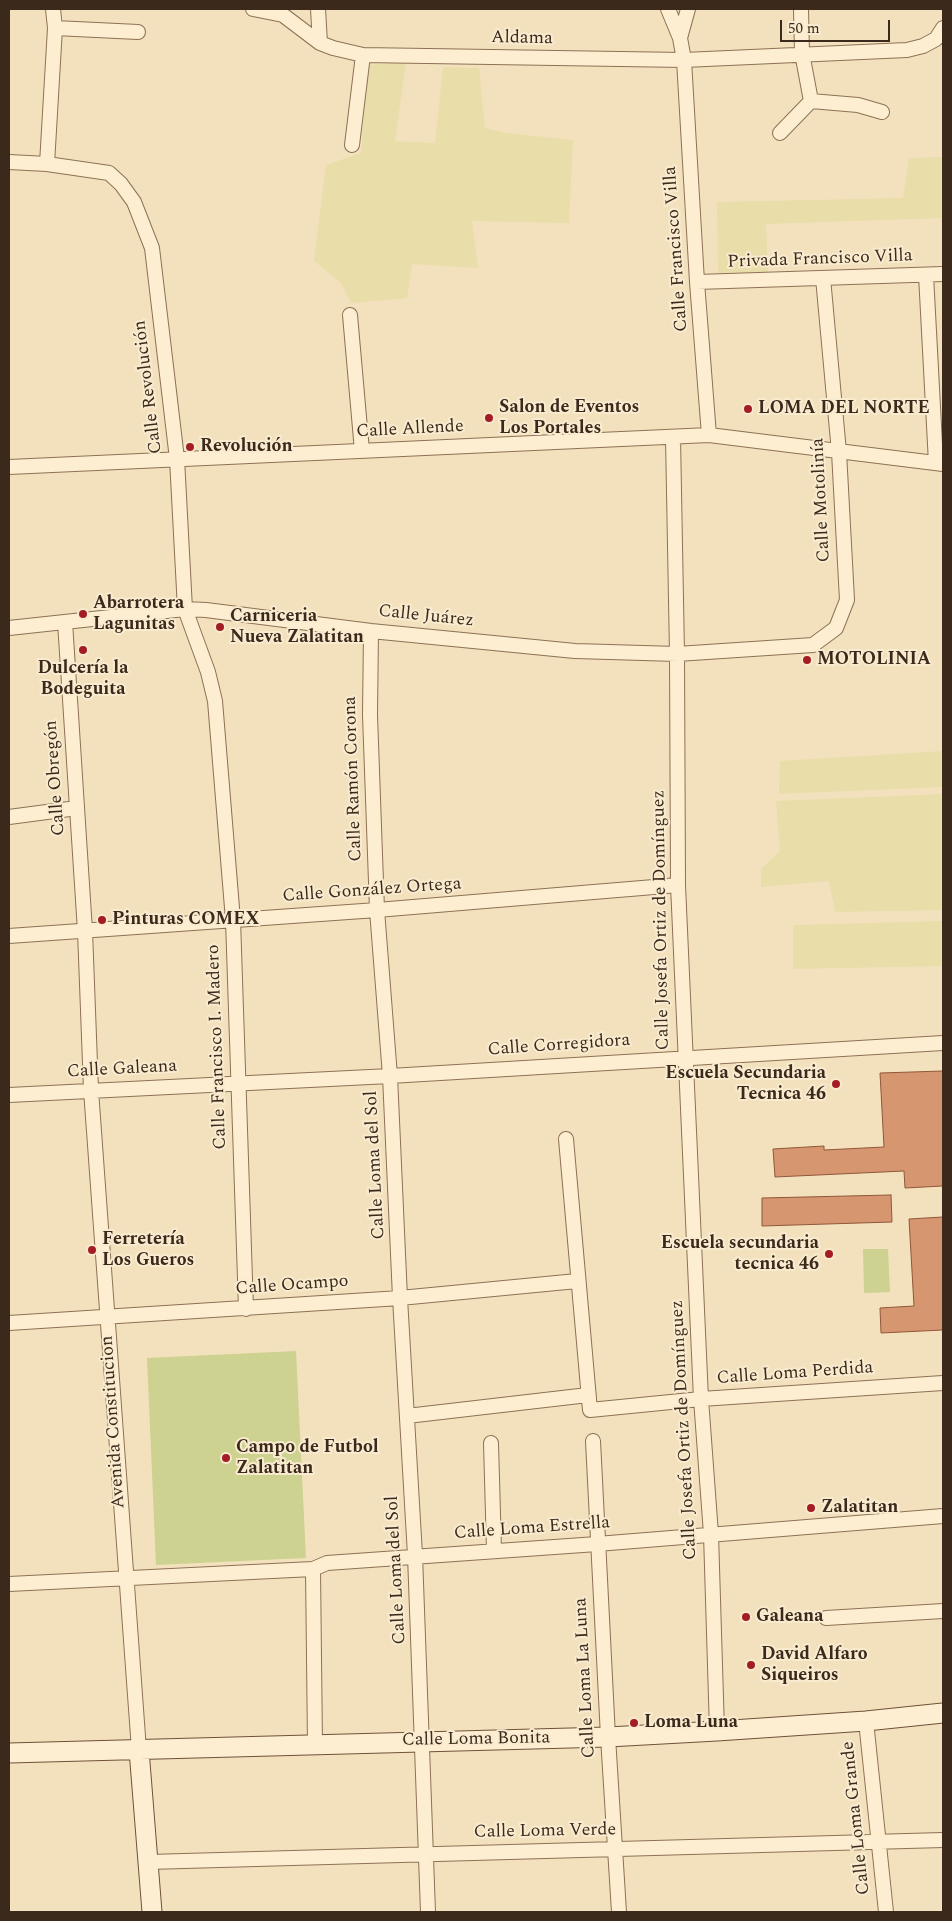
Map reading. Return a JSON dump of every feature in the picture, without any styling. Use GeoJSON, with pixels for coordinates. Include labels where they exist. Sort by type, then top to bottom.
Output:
{"type":"FeatureCollection","features":[{"type":"Feature","properties":{"kind":"street"},"geometry":{"type":"LineString","coordinates":[[9,162],[47,164],[55,28],[52,9]]}},
{"type":"Feature","properties":{"kind":"street","name":"Aldama"},"geometry":{"type":"LineString","coordinates":[[253,9],[283,15],[320,42],[332,48],[363,55],[684,60],[907,50],[923,46],[936,39],[943,28]]}},
{"type":"Feature","properties":{"kind":"street"},"geometry":{"type":"LineString","coordinates":[[318,9],[320,42]]}},
{"type":"Feature","properties":{"kind":"street"},"geometry":{"type":"LineString","coordinates":[[668,9],[680,38]]}},
{"type":"Feature","properties":{"kind":"street"},"geometry":{"type":"LineString","coordinates":[[680,38],[688,9]]}},
{"type":"Feature","properties":{"kind":"street"},"geometry":{"type":"LineString","coordinates":[[801,9],[802,54],[811,101]]}},
{"type":"Feature","properties":{"kind":"street"},"geometry":{"type":"LineString","coordinates":[[55,28],[138,32]]}},
{"type":"Feature","properties":{"kind":"street","name":"Calle Francisco Villa"},"geometry":{"type":"LineString","coordinates":[[680,38],[684,60],[697,282],[710,435]]}},
{"type":"Feature","properties":{"kind":"street"},"geometry":{"type":"LineString","coordinates":[[352,145],[363,55]]}},
{"type":"Feature","properties":{"kind":"street"},"geometry":{"type":"LineString","coordinates":[[811,101],[858,105],[882,112]]}},
{"type":"Feature","properties":{"kind":"street"},"geometry":{"type":"LineString","coordinates":[[780,133],[811,101]]}},
{"type":"Feature","properties":{"kind":"street","name":"Calle Revolución"},"geometry":{"type":"LineString","coordinates":[[47,164],[109,173],[121,184],[134,202],[152,248],[176,459],[185,610]]}},
{"type":"Feature","properties":{"kind":"street","name":"Privada Francisco Villa"},"geometry":{"type":"LineString","coordinates":[[697,282],[943,274]]}},
{"type":"Feature","properties":{"kind":"street"},"geometry":{"type":"LineString","coordinates":[[926,275],[940,464]]}},
{"type":"Feature","properties":{"kind":"street","name":"Calle Motolinía"},"geometry":{"type":"LineString","coordinates":[[823,278],[839,452],[846,600],[836,628]]}},
{"type":"Feature","properties":{"kind":"street"},"geometry":{"type":"LineString","coordinates":[[350,315],[362,452]]}},
{"type":"Feature","properties":{"kind":"street","name":"Calle Allende"},"geometry":{"type":"LineString","coordinates":[[9,467],[710,435],[940,464]]}},
{"type":"Feature","properties":{"kind":"street","name":"Calle Josefa Ortiz de Domínguez"},"geometry":{"type":"LineString","coordinates":[[673,437],[677,654],[678,885],[700,1399],[711,1534],[717,1732]]}},
{"type":"Feature","properties":{"kind":"street","name":"Calle Juárez"},"geometry":{"type":"LineString","coordinates":[[9,628],[185,610],[206,610],[371,631],[575,651],[677,654],[813,645],[836,628]]}},
{"type":"Feature","properties":{"kind":"street","name":"Calle Francisco I. Madero"},"geometry":{"type":"LineString","coordinates":[[185,610],[208,672],[215,701],[232,920],[246,1309]]}},
{"type":"Feature","properties":{"kind":"street","name":"Calle Obregón"},"geometry":{"type":"LineString","coordinates":[[66,622],[85,931]]}},
{"type":"Feature","properties":{"kind":"street","name":"Calle Ramón Corona"},"geometry":{"type":"LineString","coordinates":[[371,631],[370,715],[377,910],[390,1076]]}},
{"type":"Feature","properties":{"kind":"street"},"geometry":{"type":"LineString","coordinates":[[9,817],[77,808]]}},
{"type":"Feature","properties":{"kind":"street","name":"Calle González Ortega"},"geometry":{"type":"LineString","coordinates":[[9,936],[377,910],[678,885]]}},
{"type":"Feature","properties":{"kind":"street","name":"Avenida Constitucion"},"geometry":{"type":"LineString","coordinates":[[85,931],[91,1090],[125,1580],[152,1912]]}},
{"type":"Feature","properties":{"kind":"street","name":"Calle Corregidora"},"geometry":{"type":"LineString","coordinates":[[237,1083],[390,1076],[943,1043]]}},
{"type":"Feature","properties":{"kind":"street","name":"Calle Loma del Sol"},"geometry":{"type":"LineString","coordinates":[[390,1076],[400,1298],[415,1555],[428,1912]]}},
{"type":"Feature","properties":{"kind":"street","name":"Calle Galeana"},"geometry":{"type":"LineString","coordinates":[[9,1094],[237,1083]]}},
{"type":"Feature","properties":{"kind":"street"},"geometry":{"type":"LineString","coordinates":[[407,1416],[588,1395],[566,1139]]}},
{"type":"Feature","properties":{"kind":"street","name":"Calle Ocampo"},"geometry":{"type":"LineString","coordinates":[[9,1323],[400,1298],[578,1281]]}},
{"type":"Feature","properties":{"kind":"street","name":"Calle Loma Perdida"},"geometry":{"type":"LineString","coordinates":[[588,1395],[590,1410],[700,1399],[943,1383]]}},
{"type":"Feature","properties":{"kind":"street","name":"Calle Loma La Luna"},"geometry":{"type":"LineString","coordinates":[[593,1441],[597,1544],[619,1912]]}},
{"type":"Feature","properties":{"kind":"street"},"geometry":{"type":"LineString","coordinates":[[491,1443],[494,1550]]}},
{"type":"Feature","properties":{"kind":"street","name":"Calle Loma Estrella"},"geometry":{"type":"LineString","coordinates":[[9,1584],[313,1570],[327,1563],[415,1555],[597,1544],[943,1516]]}},
{"type":"Feature","properties":{"kind":"street"},"geometry":{"type":"LineString","coordinates":[[313,1570],[315,1746]]}},
{"type":"Feature","properties":{"kind":"street"},"geometry":{"type":"LineString","coordinates":[[826,1618],[943,1611]]}},
{"type":"Feature","properties":{"kind":"street","name":"Calle Loma Bonita"},"geometry":{"type":"LineString","coordinates":[[9,1753],[608,1737],[717,1732],[866,1721],[943,1713]]}},
{"type":"Feature","properties":{"kind":"street","name":"Calle Loma Grande"},"geometry":{"type":"LineString","coordinates":[[866,1721],[886,1912]]}},
{"type":"Feature","properties":{"kind":"street","name":"Calle Loma Verde"},"geometry":{"type":"LineString","coordinates":[[148,1862],[943,1840]]}},
{"type":"Feature","properties":{"kind":"shaded area"},"geometry":{"type":"Polygon","coordinates":[[[406,62],[395,141],[435,143],[443,67],[479,68],[485,128],[506,133],[573,140],[569,223],[472,221],[478,268],[412,264],[407,298],[351,303],[341,283],[314,261],[326,165],[361,153],[368,65],[406,62]]]}},
{"type":"Feature","properties":{"kind":"shaded area"},"geometry":{"type":"Polygon","coordinates":[[[943,157],[943,218],[766,224],[768,272],[718,273],[717,202],[903,198],[909,158],[943,157]]]}},
{"type":"Feature","properties":{"kind":"shaded area"},"geometry":{"type":"Polygon","coordinates":[[[943,751],[943,787],[779,794],[780,761],[943,751]]]}},
{"type":"Feature","properties":{"kind":"shaded area"},"geometry":{"type":"Polygon","coordinates":[[[943,794],[943,910],[835,912],[829,881],[761,887],[761,869],[780,851],[776,801],[943,794]]]}},
{"type":"Feature","properties":{"kind":"shaded area"},"geometry":{"type":"Polygon","coordinates":[[[943,921],[943,966],[793,969],[793,925],[943,921]]]}},
{"type":"Feature","properties":{"kind":"green space"},"geometry":{"type":"Polygon","coordinates":[[[863,1249],[888,1249],[890,1292],[864,1293],[863,1249]]]}},
{"type":"Feature","properties":{"kind":"green space","name":"Campo de Futbol Zalatitan"},"geometry":{"type":"Polygon","coordinates":[[[296,1351],[306,1558],[156,1565],[147,1358],[296,1351]]]}},
{"type":"Feature","properties":{"kind":"building"},"geometry":{"type":"Polygon","coordinates":[[[943,1071],[943,1186],[905,1188],[904,1171],[775,1177],[773,1149],[824,1146],[824,1150],[884,1147],[880,1073],[943,1071]]]}},
{"type":"Feature","properties":{"kind":"building"},"geometry":{"type":"Polygon","coordinates":[[[891,1195],[892,1222],[762,1226],[762,1198],[891,1195]]]}},
{"type":"Feature","properties":{"kind":"building"},"geometry":{"type":"Polygon","coordinates":[[[943,1217],[943,1330],[881,1333],[880,1308],[914,1306],[909,1219],[943,1217]]]}},
{"type":"Feature","properties":{"kind":"place","name":"LOMA DEL NORTE"},"geometry":{"type":"Point","coordinates":[748,409]}},
{"type":"Feature","properties":{"kind":"place","name":"Salon de Eventos Los Portales"},"geometry":{"type":"Point","coordinates":[489,418]}},
{"type":"Feature","properties":{"kind":"place","name":"Revolución"},"geometry":{"type":"Point","coordinates":[190,447]}},
{"type":"Feature","properties":{"kind":"place","name":"Abarrotera Lagunitas"},"geometry":{"type":"Point","coordinates":[83,614]}},
{"type":"Feature","properties":{"kind":"place","name":"Carniceria Nueva Zalatitan"},"geometry":{"type":"Point","coordinates":[220,627]}},
{"type":"Feature","properties":{"kind":"place","name":"Dulcería la Bodeguita"},"geometry":{"type":"Point","coordinates":[83,650]}},
{"type":"Feature","properties":{"kind":"place","name":"MOTOLINIA"},"geometry":{"type":"Point","coordinates":[807,660]}},
{"type":"Feature","properties":{"kind":"place","name":"Pinturas COMEX"},"geometry":{"type":"Point","coordinates":[102,920]}},
{"type":"Feature","properties":{"kind":"place","name":"Escuela Secundaria Tecnica 46"},"geometry":{"type":"Point","coordinates":[836,1084]}},
{"type":"Feature","properties":{"kind":"place","name":"Ferretería Los Gueros"},"geometry":{"type":"Point","coordinates":[92,1250]}},
{"type":"Feature","properties":{"kind":"place","name":"Escuela secundaria tecnica 46"},"geometry":{"type":"Point","coordinates":[829,1254]}},
{"type":"Feature","properties":{"kind":"place","name":"Campo de Futbol Zalatitan"},"geometry":{"type":"Point","coordinates":[226,1458]}},
{"type":"Feature","properties":{"kind":"place","name":"Zalatitan"},"geometry":{"type":"Point","coordinates":[811,1508]}},
{"type":"Feature","properties":{"kind":"place","name":"Galeana"},"geometry":{"type":"Point","coordinates":[746,1617]}},
{"type":"Feature","properties":{"kind":"place","name":"David Alfaro Siqueiros"},"geometry":{"type":"Point","coordinates":[751,1665]}},
{"type":"Feature","properties":{"kind":"place","name":"Loma Luna"},"geometry":{"type":"Point","coordinates":[634,1723]}}]}
